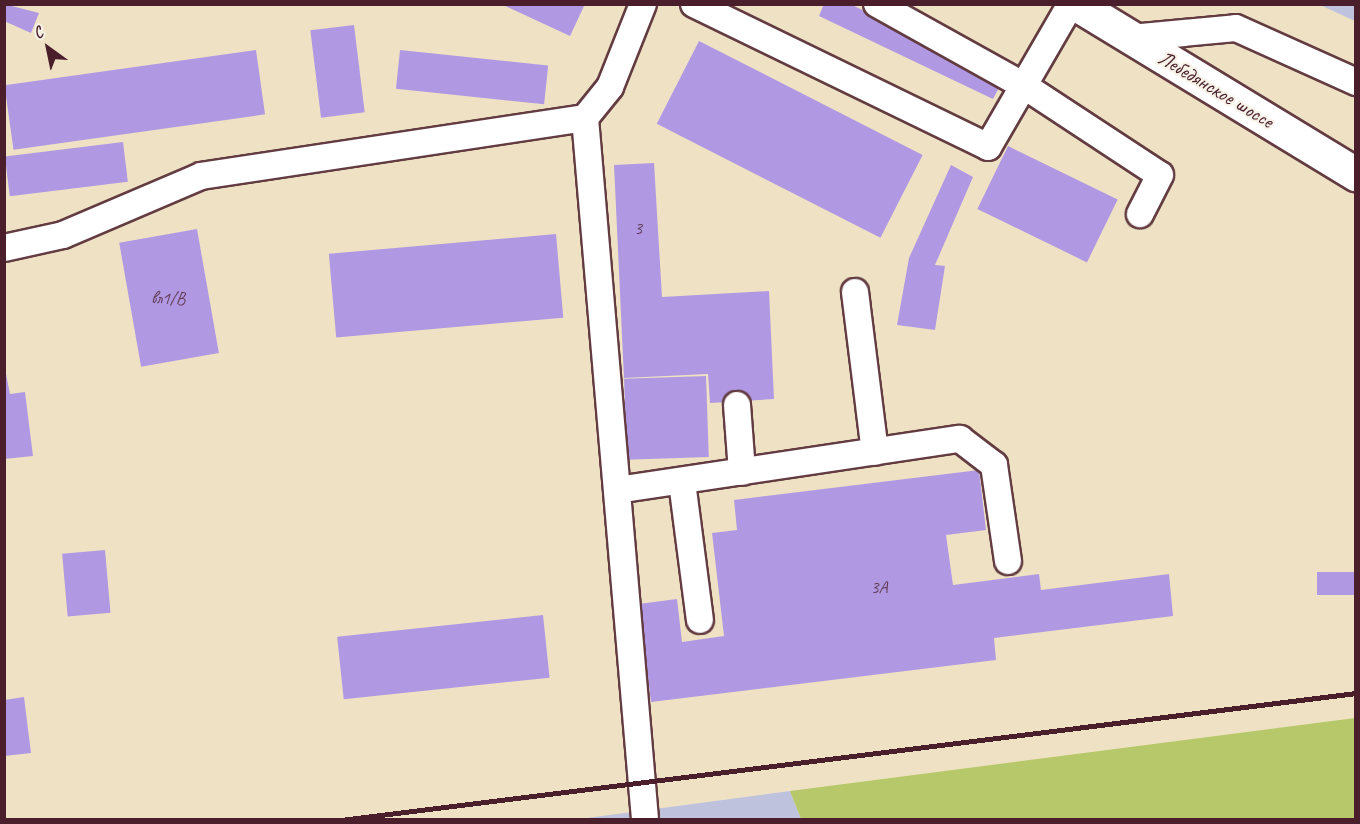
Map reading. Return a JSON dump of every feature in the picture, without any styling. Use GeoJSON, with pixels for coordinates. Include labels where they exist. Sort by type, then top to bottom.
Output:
{"type":"FeatureCollection","features":[{"type":"Feature","properties":{"kind":"main road","name":"Лебедянское шоссе"},"geometry":{"type":"LineString","coordinates":[[1076,4],[1356,174]]}},
{"type":"Feature","properties":{"kind":"street"},"geometry":{"type":"LineString","coordinates":[[4,248],[63,236],[201,176],[585,118],[610,87],[643,4]]}},
{"type":"Feature","properties":{"kind":"street"},"geometry":{"type":"LineString","coordinates":[[694,4],[988,147],[1026,87],[1071,4]]}},
{"type":"Feature","properties":{"kind":"street"},"geometry":{"type":"LineString","coordinates":[[877,4],[1026,87],[1160,175],[1140,214]]}},
{"type":"Feature","properties":{"kind":"street"},"geometry":{"type":"LineString","coordinates":[[1131,38],[1236,28],[1356,82]]}},
{"type":"Feature","properties":{"kind":"street"},"geometry":{"type":"LineString","coordinates":[[585,118],[645,819]]}},
{"type":"Feature","properties":{"kind":"street"},"geometry":{"type":"LineString","coordinates":[[855,292],[875,452]]}},
{"type":"Feature","properties":{"kind":"street"},"geometry":{"type":"LineString","coordinates":[[737,405],[742,472]]}},
{"type":"Feature","properties":{"kind":"street"},"geometry":{"type":"LineString","coordinates":[[616,490],[960,439],[994,465],[1008,561]]}},
{"type":"Feature","properties":{"kind":"street"},"geometry":{"type":"LineString","coordinates":[[682,482],[699,620]]}},
{"type":"Feature","properties":{"kind":"shaded area"},"geometry":{"type":"Polygon","coordinates":[[[1320,5],[1355,5],[1355,21],[1320,5]]]}},
{"type":"Feature","properties":{"kind":"shaded area"},"geometry":{"type":"Polygon","coordinates":[[[790,791],[801,819],[572,820],[790,791]]]}},
{"type":"Feature","properties":{"kind":"green space"},"geometry":{"type":"Polygon","coordinates":[[[1355,718],[1355,819],[801,819],[790,791],[1355,718]]]}},
{"type":"Feature","properties":{"kind":"building"},"geometry":{"type":"Polygon","coordinates":[[[4,4],[39,13],[31,33],[4,21],[4,4]]]}},
{"type":"Feature","properties":{"kind":"building"},"geometry":{"type":"Polygon","coordinates":[[[501,4],[585,4],[570,36],[501,4]]]}},
{"type":"Feature","properties":{"kind":"building"},"geometry":{"type":"Polygon","coordinates":[[[824,4],[850,4],[1004,78],[993,99],[819,16],[824,4]]]}},
{"type":"Feature","properties":{"kind":"building"},"geometry":{"type":"Polygon","coordinates":[[[354,25],[365,112],[321,118],[310,30],[354,25]]]}},
{"type":"Feature","properties":{"kind":"building"},"geometry":{"type":"Polygon","coordinates":[[[699,41],[923,155],[880,238],[657,124],[699,41]]]}},
{"type":"Feature","properties":{"kind":"building"},"geometry":{"type":"Polygon","coordinates":[[[256,50],[265,114],[14,150],[4,85],[256,50]]]}},
{"type":"Feature","properties":{"kind":"building"},"geometry":{"type":"Polygon","coordinates":[[[400,50],[548,66],[544,104],[396,89],[400,50]]]}},
{"type":"Feature","properties":{"kind":"building"},"geometry":{"type":"Polygon","coordinates":[[[123,142],[128,182],[10,196],[5,157],[123,142]]]}},
{"type":"Feature","properties":{"kind":"building"},"geometry":{"type":"Polygon","coordinates":[[[1008,146],[1118,199],[1087,262],[977,209],[1008,146]]]}},
{"type":"Feature","properties":{"kind":"building"},"geometry":{"type":"Polygon","coordinates":[[[654,163],[662,297],[769,291],[774,399],[710,403],[708,374],[624,378],[614,165],[654,163]]]}},
{"type":"Feature","properties":{"kind":"building"},"geometry":{"type":"Polygon","coordinates":[[[951,165],[973,177],[935,265],[945,266],[935,330],[897,325],[909,258],[951,165]]]}},
{"type":"Feature","properties":{"kind":"building"},"geometry":{"type":"Polygon","coordinates":[[[197,229],[219,353],[141,367],[119,243],[197,229]]]}},
{"type":"Feature","properties":{"kind":"building"},"geometry":{"type":"Polygon","coordinates":[[[556,234],[563,318],[336,338],[329,254],[556,234]]]}},
{"type":"Feature","properties":{"kind":"building"},"geometry":{"type":"Polygon","coordinates":[[[4,364],[10,394],[25,392],[33,456],[4,459],[4,364]]]}},
{"type":"Feature","properties":{"kind":"building"},"geometry":{"type":"Polygon","coordinates":[[[706,376],[709,457],[627,460],[624,379],[706,376]]]}},
{"type":"Feature","properties":{"kind":"building"},"geometry":{"type":"Polygon","coordinates":[[[979,470],[986,530],[946,535],[953,585],[1039,574],[1041,590],[1169,574],[1173,616],[994,638],[996,660],[651,702],[639,604],[677,599],[682,642],[724,636],[712,533],[737,530],[734,500],[979,470]]]}},
{"type":"Feature","properties":{"kind":"building"},"geometry":{"type":"Polygon","coordinates":[[[105,550],[110,613],[68,617],[62,554],[105,550]]]}},
{"type":"Feature","properties":{"kind":"building"},"geometry":{"type":"Polygon","coordinates":[[[1317,572],[1356,572],[1356,595],[1317,595],[1317,572]]]}},
{"type":"Feature","properties":{"kind":"building"},"geometry":{"type":"Polygon","coordinates":[[[543,615],[550,678],[344,699],[337,637],[543,615]]]}},
{"type":"Feature","properties":{"kind":"building"},"geometry":{"type":"Polygon","coordinates":[[[24,697],[31,753],[4,756],[4,700],[24,697]]]}},
{"type":"Feature","properties":{"kind":"railway"},"geometry":{"type":"LineString","coordinates":[[341,820],[1356,693]]}}]}
